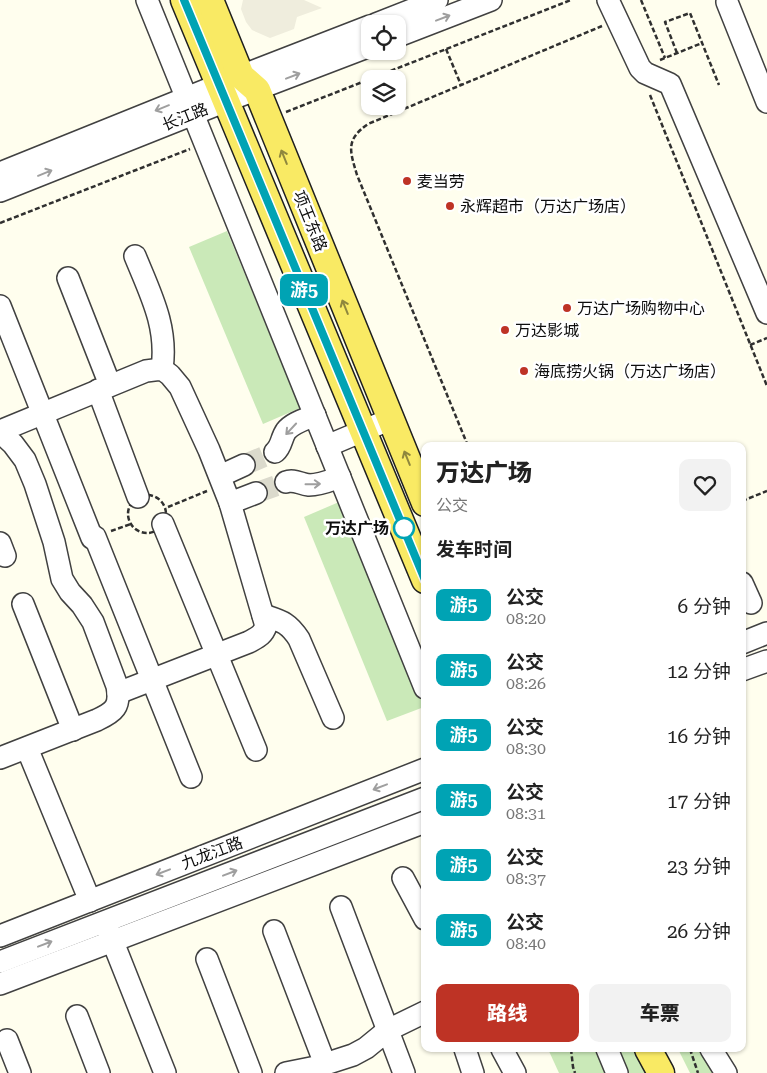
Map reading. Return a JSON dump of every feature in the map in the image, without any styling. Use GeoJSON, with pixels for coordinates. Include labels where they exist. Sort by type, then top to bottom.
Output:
{"type":"FeatureCollection","features":[{"type":"Feature","properties":{"kind":"main road","name":"项王东路"},"geometry":{"type":"LineString","coordinates":[[184,0],[236,88],[391,419],[421,493]]}},
{"type":"Feature","properties":{"kind":"main road","name":"项王东路"},"geometry":{"type":"LineString","coordinates":[[210,0],[236,88],[363,431],[421,570]]}},
{"type":"Feature","properties":{"kind":"main road"},"geometry":{"type":"LineString","coordinates":[[650,1052],[661,1073]]}},
{"type":"Feature","properties":{"kind":"main road"},"geometry":{"type":"LineString","coordinates":[[669,1052],[680,1073]]}},
{"type":"Feature","properties":{"kind":"street"},"geometry":{"type":"LineString","coordinates":[[147,0],[421,678]]}},
{"type":"Feature","properties":{"kind":"street"},"geometry":{"type":"LineString","coordinates":[[400,15],[437,0]]}},
{"type":"Feature","properties":{"kind":"street"},"geometry":{"type":"LineString","coordinates":[[406,15],[491,0]]}},
{"type":"Feature","properties":{"kind":"street"},"geometry":{"type":"LineString","coordinates":[[608,0],[640,68],[645,73],[670,84],[767,313]]}},
{"type":"Feature","properties":{"kind":"street"},"geometry":{"type":"LineString","coordinates":[[727,2],[760,61],[767,102]]}},
{"type":"Feature","properties":{"kind":"street","name":"长江路"},"geometry":{"type":"LineString","coordinates":[[236,88],[361,30]]}},
{"type":"Feature","properties":{"kind":"street","name":"长江路"},"geometry":{"type":"LineString","coordinates":[[0,173],[236,88],[361,49]]}},
{"type":"Feature","properties":{"kind":"street","name":"长江路"},"geometry":{"type":"LineString","coordinates":[[0,191],[189,106]]}},
{"type":"Feature","properties":{"kind":"street"},"geometry":{"type":"LineString","coordinates":[[135,256],[161,323],[164,344],[162,370]]}},
{"type":"Feature","properties":{"kind":"street"},"geometry":{"type":"LineString","coordinates":[[68,278],[138,497]]}},
{"type":"Feature","properties":{"kind":"street"},"geometry":{"type":"LineString","coordinates":[[0,306],[191,777]]}},
{"type":"Feature","properties":{"kind":"street"},"geometry":{"type":"LineString","coordinates":[[2,752],[27,748],[111,713],[117,705],[118,693],[93,622],[62,579],[54,542],[25,460],[0,431],[146,371],[162,370],[170,375],[180,387],[224,488],[266,626],[260,636],[118,693]]}},
{"type":"Feature","properties":{"kind":"street"},"geometry":{"type":"LineString","coordinates":[[275,452],[280,448],[286,431],[296,423],[315,415]]}},
{"type":"Feature","properties":{"kind":"street"},"geometry":{"type":"LineString","coordinates":[[327,446],[391,419]]}},
{"type":"Feature","properties":{"kind":"street"},"geometry":{"type":"LineString","coordinates":[[224,488],[244,465]]}},
{"type":"Feature","properties":{"kind":"street"},"geometry":{"type":"LineString","coordinates":[[286,482],[292,480],[308,485],[319,484],[340,477]]}},
{"type":"Feature","properties":{"kind":"street"},"geometry":{"type":"LineString","coordinates":[[224,488],[256,493]]}},
{"type":"Feature","properties":{"kind":"street"},"geometry":{"type":"LineString","coordinates":[[164,516],[256,750]]}},
{"type":"Feature","properties":{"kind":"street"},"geometry":{"type":"LineString","coordinates":[[746,591],[751,603]]}},
{"type":"Feature","properties":{"kind":"street"},"geometry":{"type":"LineString","coordinates":[[23,604],[73,730]]}},
{"type":"Feature","properties":{"kind":"street"},"geometry":{"type":"LineString","coordinates":[[263,614],[285,622],[292,628],[299,639],[333,718]]}},
{"type":"Feature","properties":{"kind":"street"},"geometry":{"type":"LineString","coordinates":[[746,641],[767,633]]}},
{"type":"Feature","properties":{"kind":"street"},"geometry":{"type":"LineString","coordinates":[[746,669],[767,661]]}},
{"type":"Feature","properties":{"kind":"street"},"geometry":{"type":"LineString","coordinates":[[27,748],[108,931],[165,1073]]}},
{"type":"Feature","properties":{"kind":"street","name":"九龙江路"},"geometry":{"type":"LineString","coordinates":[[0,936],[421,771]]}},
{"type":"Feature","properties":{"kind":"street","name":"九龙江路"},"geometry":{"type":"LineString","coordinates":[[0,962],[108,931],[421,800]]}},
{"type":"Feature","properties":{"kind":"street"},"geometry":{"type":"LineString","coordinates":[[0,984],[108,931],[421,823]]}},
{"type":"Feature","properties":{"kind":"street"},"geometry":{"type":"LineString","coordinates":[[403,878],[421,912]]}},
{"type":"Feature","properties":{"kind":"street"},"geometry":{"type":"LineString","coordinates":[[341,908],[404,1073]]}},
{"type":"Feature","properties":{"kind":"street"},"geometry":{"type":"LineString","coordinates":[[274,931],[320,1068]]}},
{"type":"Feature","properties":{"kind":"street"},"geometry":{"type":"LineString","coordinates":[[207,959],[251,1073]]}},
{"type":"Feature","properties":{"kind":"street"},"geometry":{"type":"LineString","coordinates":[[286,1073],[320,1068],[354,1055],[388,1030],[421,1014]]}},
{"type":"Feature","properties":{"kind":"street"},"geometry":{"type":"LineString","coordinates":[[77,1016],[99,1073]]}},
{"type":"Feature","properties":{"kind":"street"},"geometry":{"type":"LineString","coordinates":[[7,1040],[20,1073]]}},
{"type":"Feature","properties":{"kind":"street"},"geometry":{"type":"LineString","coordinates":[[466,1052],[473,1073]]}},
{"type":"Feature","properties":{"kind":"street"},"geometry":{"type":"LineString","coordinates":[[504,1052],[515,1073]]}},
{"type":"Feature","properties":{"kind":"street"},"geometry":{"type":"LineString","coordinates":[[608,1052],[617,1073]]}},
{"type":"Feature","properties":{"kind":"street"},"geometry":{"type":"LineString","coordinates":[[713,1052],[726,1073]]}},
{"type":"Feature","properties":{"kind":"path"},"geometry":{"type":"LineString","coordinates":[[642,0],[665,58]]}},
{"type":"Feature","properties":{"kind":"path"},"geometry":{"type":"LineString","coordinates":[[677,53],[665,22],[690,13],[719,85]]}},
{"type":"Feature","properties":{"kind":"path"},"geometry":{"type":"LineString","coordinates":[[466,442],[357,175],[350,154],[351,144],[360,130],[368,124],[617,19]]}},
{"type":"Feature","properties":{"kind":"path"},"geometry":{"type":"LineString","coordinates":[[702,43],[640,68],[767,386]]}},
{"type":"Feature","properties":{"kind":"path"},"geometry":{"type":"LineString","coordinates":[[446,49],[461,85]]}},
{"type":"Feature","properties":{"kind":"path"},"geometry":{"type":"LineString","coordinates":[[750,345],[767,338]]}},
{"type":"Feature","properties":{"kind":"path"},"geometry":{"type":"LineString","coordinates":[[164,516],[224,488]]}},
{"type":"Feature","properties":{"kind":"path"},"geometry":{"type":"LineString","coordinates":[[746,499],[767,491]]}},
{"type":"Feature","properties":{"kind":"path"},"geometry":{"type":"LineString","coordinates":[[150,496],[160,501],[164,516],[158,529],[146,533],[140,532],[130,524],[128,512],[133,501],[138,497],[150,496]]}},
{"type":"Feature","properties":{"kind":"path"},"geometry":{"type":"LineString","coordinates":[[572,1052],[575,1073]]}},
{"type":"Feature","properties":{"kind":"path"},"geometry":{"type":"LineString","coordinates":[[691,1052],[698,1073]]}},
{"type":"Feature","properties":{"kind":"green space"},"geometry":{"type":"Polygon","coordinates":[[[227,231],[300,408],[263,424],[189,247],[227,231]]]}},
{"type":"Feature","properties":{"kind":"green space"},"geometry":{"type":"Polygon","coordinates":[[[339,502],[421,700],[421,708],[387,721],[304,517],[339,502]]]}},
{"type":"Feature","properties":{"kind":"green space"},"geometry":{"type":"Polygon","coordinates":[[[549,1052],[596,1052],[605,1073],[559,1073],[549,1052]]]}},
{"type":"Feature","properties":{"kind":"green space"},"geometry":{"type":"Polygon","coordinates":[[[620,1052],[640,1052],[650,1073],[629,1073],[620,1052]]]}},
{"type":"Feature","properties":{"kind":"green space"},"geometry":{"type":"Polygon","coordinates":[[[680,1052],[704,1052],[718,1073],[690,1073],[680,1052]]]}},
{"type":"Feature","properties":{"kind":"shaded area"},"geometry":{"type":"Polygon","coordinates":[[[243,0],[304,0],[322,8],[297,17],[294,29],[270,38],[252,30],[246,22],[241,9],[243,0]]]}},
{"type":"Feature","properties":{"kind":"tunnel"},"geometry":{"type":"LineString","coordinates":[[244,465],[275,452]]}},
{"type":"Feature","properties":{"kind":"tunnel"},"geometry":{"type":"LineString","coordinates":[[256,493],[286,482]]}},
{"type":"Feature","properties":{"kind":"bus line","name":"游5"},"geometry":{"type":"LineString","coordinates":[[184,0],[421,570]]}},
{"type":"Feature","properties":{"kind":"place","name":"麦当劳"},"geometry":{"type":"Point","coordinates":[407,181]}},
{"type":"Feature","properties":{"kind":"place","name":"永辉超市（万达广场店）"},"geometry":{"type":"Point","coordinates":[450,206]}},
{"type":"Feature","properties":{"kind":"place","name":"万达广场购物中心"},"geometry":{"type":"Point","coordinates":[567,308]}},
{"type":"Feature","properties":{"kind":"place","name":"万达影城"},"geometry":{"type":"Point","coordinates":[505,330]}},
{"type":"Feature","properties":{"kind":"place","name":"海底捞火锅（万达广场店）"},"geometry":{"type":"Point","coordinates":[524,371]}},
{"type":"Feature","properties":{"kind":"place","name":"万达广场"},"geometry":{"type":"Point","coordinates":[404,528]}}]}
